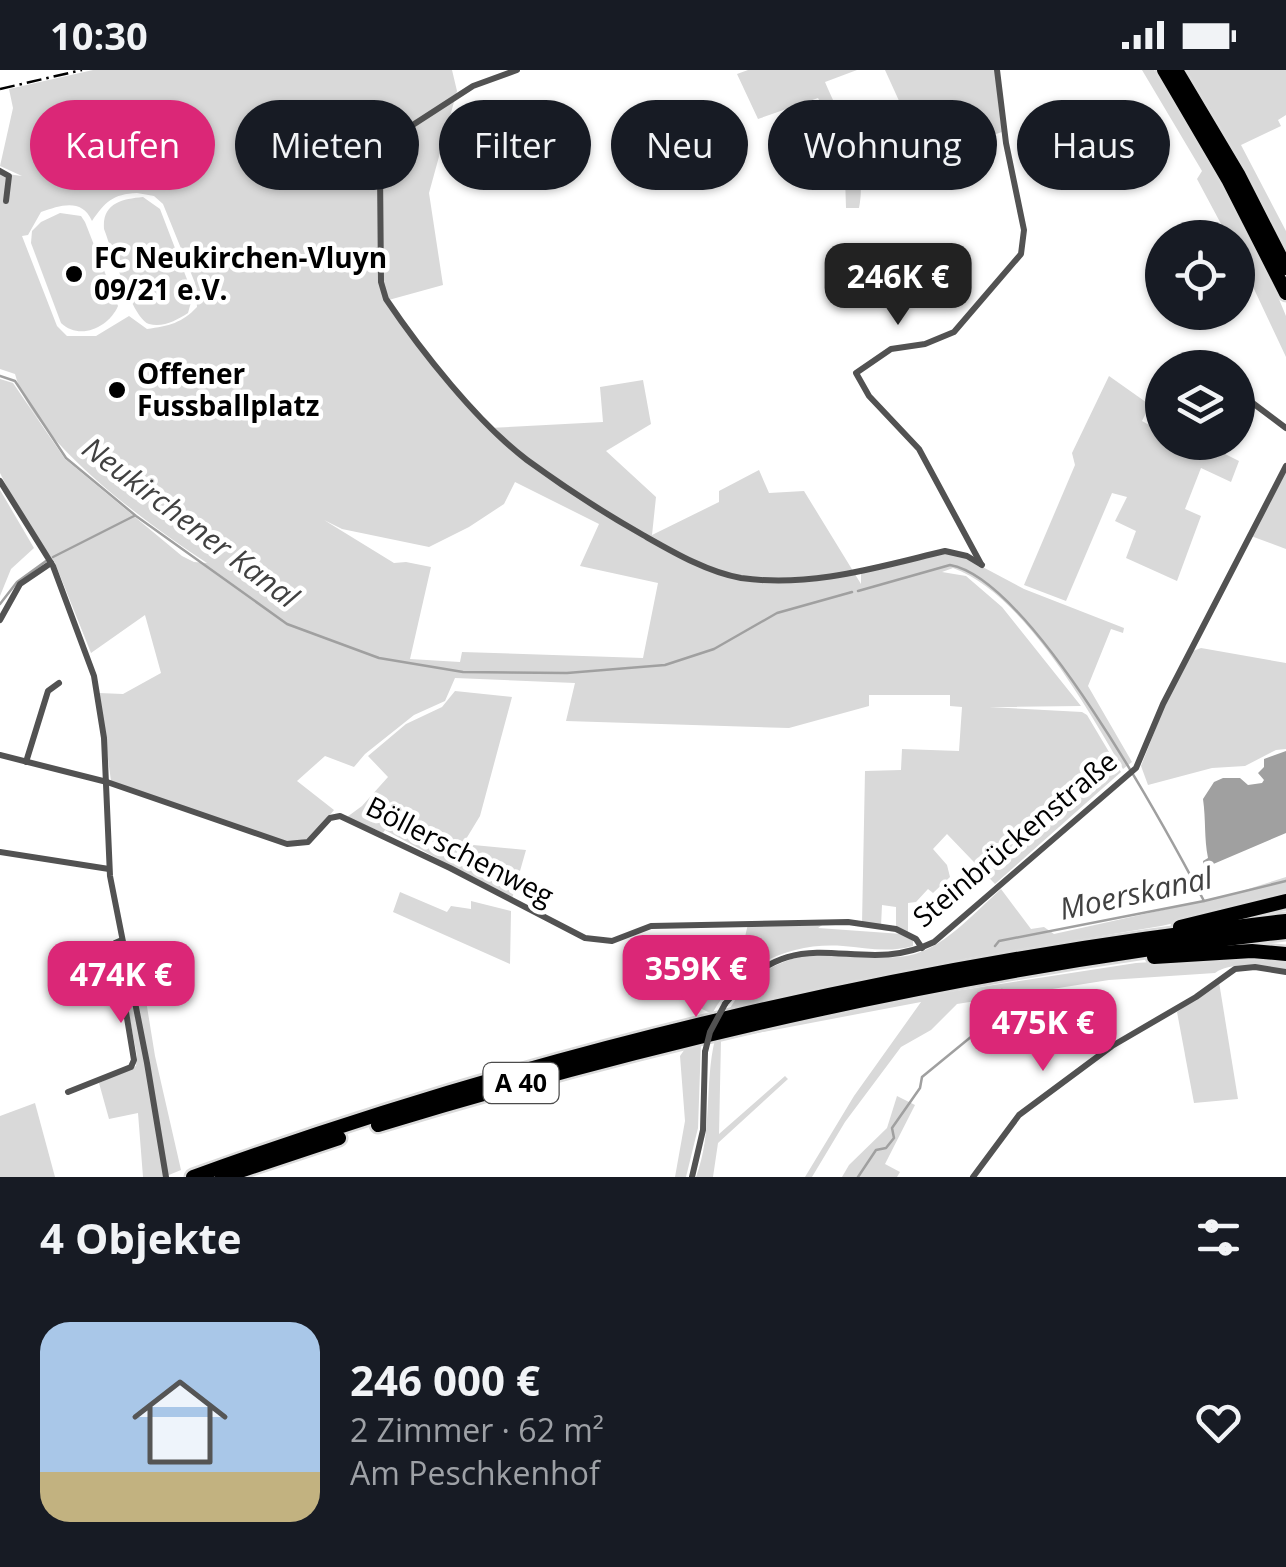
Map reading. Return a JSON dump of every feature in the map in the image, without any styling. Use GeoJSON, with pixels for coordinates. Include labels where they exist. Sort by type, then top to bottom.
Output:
{"type":"FeatureCollection","features":[{"type":"Feature","properties":{"kind":"highway"},"geometry":{"type":"LineString","coordinates":[[1164,70],[1229,181],[1286,293]]}},
{"type":"Feature","properties":{"kind":"highway"},"geometry":{"type":"LineString","coordinates":[[1176,70],[1238,174],[1286,268]]}},
{"type":"Feature","properties":{"kind":"highway"},"geometry":{"type":"LineString","coordinates":[[1120,943],[1286,904]]}},
{"type":"Feature","properties":{"kind":"highway","name":"A 40"},"geometry":{"type":"LineString","coordinates":[[193,1177],[442,1095],[684,1030],[885,985],[1120,943],[1286,921]]}},
{"type":"Feature","properties":{"kind":"highway","name":"A 40"},"geometry":{"type":"LineString","coordinates":[[222,1177],[444,1105],[707,1034],[894,994],[1088,959],[1286,932]]}},
{"type":"Feature","properties":{"kind":"highway"},"geometry":{"type":"LineString","coordinates":[[1088,959],[1286,945]]}},
{"type":"Feature","properties":{"kind":"highway"},"geometry":{"type":"LineString","coordinates":[[1228,952],[1286,954]]}},
{"type":"Feature","properties":{"kind":"street"},"geometry":{"type":"LineString","coordinates":[[517,70],[473,86],[390,144],[380,171],[381,282],[386,299],[472,408],[525,459],[677,554],[727,574],[778,581],[813,580],[945,551],[982,565],[919,449],[869,396],[856,373],[891,348],[925,344],[954,332],[1022,254],[1024,230],[1006,144],[997,70]]}},
{"type":"Feature","properties":{"kind":"street"},"geometry":{"type":"LineString","coordinates":[[0,172],[8,176],[6,201]]}},
{"type":"Feature","properties":{"kind":"street"},"geometry":{"type":"LineString","coordinates":[[1255,405],[1286,428]]}},
{"type":"Feature","properties":{"kind":"street","name":"Steinbrückenstraße"},"geometry":{"type":"LineString","coordinates":[[692,1177],[703,1130],[705,1052],[725,1004],[758,972],[791,956],[828,951],[893,955],[922,948],[960,922],[1136,768],[1163,704],[1286,466]]}},
{"type":"Feature","properties":{"kind":"street"},"geometry":{"type":"LineString","coordinates":[[0,482],[51,563],[94,676],[104,738],[109,869],[165,1173]]}},
{"type":"Feature","properties":{"kind":"street"},"geometry":{"type":"LineString","coordinates":[[0,620],[20,584],[51,563]]}},
{"type":"Feature","properties":{"kind":"street"},"geometry":{"type":"LineString","coordinates":[[26,762],[48,691],[59,683]]}},
{"type":"Feature","properties":{"kind":"street"},"geometry":{"type":"LineString","coordinates":[[0,755],[107,782]]}},
{"type":"Feature","properties":{"kind":"street","name":"Böllerschenweg"},"geometry":{"type":"LineString","coordinates":[[107,782],[287,844],[308,842],[330,818],[340,816],[584,938],[622,939],[651,926],[848,922],[896,929],[922,948]]}},
{"type":"Feature","properties":{"kind":"street"},"geometry":{"type":"LineString","coordinates":[[0,852],[109,869]]}},
{"type":"Feature","properties":{"kind":"street"},"geometry":{"type":"LineString","coordinates":[[68,1092],[131,1067],[134,1060],[122,988],[111,957],[115,944],[122,940]]}},
{"type":"Feature","properties":{"kind":"street"},"geometry":{"type":"LineString","coordinates":[[973,1177],[1019,1115],[1112,1046],[1196,997],[1235,969],[1256,967],[1286,972]]}},
{"type":"Feature","properties":{"kind":"shaded area"},"geometry":{"type":"Polygon","coordinates":[[[93,70],[452,70],[457,91],[455,100],[439,100],[439,157],[429,193],[443,285],[385,301],[489,428],[603,422],[600,387],[643,380],[651,424],[606,451],[656,497],[652,535],[719,502],[719,491],[759,470],[769,493],[804,491],[861,584],[861,572],[945,552],[962,556],[1024,589],[1124,628],[1123,633],[1111,629],[1088,686],[1132,762],[1123,769],[1072,685],[1028,626],[979,581],[953,568],[942,572],[966,576],[1002,607],[1081,706],[989,707],[1082,712],[1121,772],[995,884],[947,834],[933,849],[947,865],[950,877],[933,893],[928,889],[916,902],[908,903],[908,933],[896,929],[896,907],[882,905],[881,926],[862,924],[865,771],[901,770],[902,749],[959,751],[962,707],[950,706],[950,695],[869,695],[869,706],[789,728],[566,721],[575,683],[455,678],[445,701],[414,715],[354,767],[325,756],[297,781],[334,810],[311,838],[288,843],[111,781],[99,693],[123,694],[161,673],[145,615],[91,653],[55,563],[18,509],[0,473],[0,379],[13,383],[65,459],[182,556],[207,563],[125,504],[68,453],[26,400],[15,374],[0,369],[0,173],[22,176],[0,166],[13,108],[9,89],[93,70]],[[122,195],[110,200],[92,221],[77,206],[41,212],[28,235],[22,236],[57,326],[67,336],[96,336],[129,316],[147,329],[162,327],[197,307],[195,283],[163,204],[154,196],[122,195]],[[515,482],[504,504],[429,547],[342,529],[324,520],[394,563],[431,567],[410,659],[460,662],[462,652],[643,658],[658,583],[580,566],[599,524],[515,482]]]}},
{"type":"Feature","properties":{"kind":"shaded area"},"geometry":{"type":"Polygon","coordinates":[[[748,70],[857,70],[825,82],[833,100],[768,100],[768,116],[758,119],[737,74],[748,70]]]}},
{"type":"Feature","properties":{"kind":"shaded area"},"geometry":{"type":"Polygon","coordinates":[[[885,70],[995,70],[1002,132],[997,134],[997,100],[899,100],[885,70]]]}},
{"type":"Feature","properties":{"kind":"shaded area"},"geometry":{"type":"Polygon","coordinates":[[[1142,70],[1154,70],[1207,156],[1240,220],[1219,220],[1197,179],[1202,171],[1170,117],[1170,100],[1160,100],[1142,70]]]}},
{"type":"Feature","properties":{"kind":"shaded area"},"geometry":{"type":"Polygon","coordinates":[[[1184,70],[1286,70],[1286,115],[1278,120],[1281,126],[1241,145],[1286,231],[1286,252],[1184,70]]]}},
{"type":"Feature","properties":{"kind":"shaded area"},"geometry":{"type":"Polygon","coordinates":[[[845,190],[861,190],[859,208],[846,208],[845,190]]]}},
{"type":"Feature","properties":{"kind":"shaded area"},"geometry":{"type":"Polygon","coordinates":[[[143,197],[160,209],[193,295],[188,313],[159,325],[149,324],[136,310],[104,229],[110,208],[121,201],[143,197]]]}},
{"type":"Feature","properties":{"kind":"shaded area","name":"FC Neukirchen-Vluyn 09/21 e.V."},"geometry":{"type":"Polygon","coordinates":[[[60,213],[81,216],[85,222],[118,306],[108,320],[85,331],[61,323],[31,243],[32,231],[60,213]]]}},
{"type":"Feature","properties":{"kind":"shaded area"},"geometry":{"type":"Polygon","coordinates":[[[1255,248],[1286,316],[1286,357],[1255,291],[1255,248]]]}},
{"type":"Feature","properties":{"kind":"shaded area"},"geometry":{"type":"Polygon","coordinates":[[[1109,376],[1145,401],[1145,460],[1239,461],[1231,482],[1201,468],[1185,509],[1201,516],[1177,581],[1126,558],[1136,531],[1115,521],[1127,497],[1112,493],[1066,601],[1024,585],[1075,465],[1072,453],[1109,376]]]}},
{"type":"Feature","properties":{"kind":"shaded area"},"geometry":{"type":"Polygon","coordinates":[[[1286,471],[1286,549],[1251,536],[1286,471]]]}},
{"type":"Feature","properties":{"kind":"shaded area"},"geometry":{"type":"Polygon","coordinates":[[[0,490],[34,548],[11,569],[0,596],[0,490]]]}},
{"type":"Feature","properties":{"kind":"shaded area"},"geometry":{"type":"Polygon","coordinates":[[[1201,648],[1286,663],[1286,749],[1245,766],[1212,768],[1148,785],[1141,766],[1165,705],[1193,651],[1201,648]]]}},
{"type":"Feature","properties":{"kind":"shaded area"},"geometry":{"type":"Polygon","coordinates":[[[455,691],[512,697],[480,816],[463,844],[526,850],[512,899],[385,830],[383,833],[347,817],[388,777],[368,756],[406,724],[442,707],[455,691]]]}},
{"type":"Feature","properties":{"kind":"shaded area"},"geometry":{"type":"Polygon","coordinates":[[[1286,751],[1286,833],[1204,868],[1203,861],[1208,858],[1203,799],[1214,782],[1240,778],[1248,785],[1262,783],[1258,773],[1264,767],[1264,759],[1286,751]]]}},
{"type":"Feature","properties":{"kind":"shaded area"},"geometry":{"type":"Polygon","coordinates":[[[1286,877],[1286,898],[1161,926],[969,958],[728,1012],[757,977],[799,957],[894,957],[927,949],[961,926],[1001,889],[1031,929],[1044,927],[1054,934],[1226,896],[1286,877]]]}},
{"type":"Feature","properties":{"kind":"shaded area"},"geometry":{"type":"Polygon","coordinates":[[[400,892],[447,912],[451,906],[471,909],[471,901],[511,911],[510,964],[393,912],[400,892]]]}},
{"type":"Feature","properties":{"kind":"shaded area"},"geometry":{"type":"Polygon","coordinates":[[[825,923],[818,928],[902,934],[913,941],[913,946],[886,950],[823,946],[785,953],[751,970],[723,997],[712,1014],[702,1009],[709,983],[741,954],[748,924],[825,923]]]}},
{"type":"Feature","properties":{"kind":"shaded area"},"geometry":{"type":"Polygon","coordinates":[[[133,947],[138,951],[155,1056],[181,1170],[164,1177],[143,1177],[138,1113],[109,1119],[99,1083],[136,1066],[116,948],[133,947]]]}},
{"type":"Feature","properties":{"kind":"shaded area"},"geometry":{"type":"Polygon","coordinates":[[[1245,956],[1286,959],[1286,970],[1240,966],[1215,973],[1109,980],[957,1004],[931,1030],[901,1047],[845,1122],[812,1177],[805,1177],[854,1096],[921,1002],[721,1040],[719,1134],[785,1076],[788,1079],[718,1143],[713,1177],[696,1177],[705,1143],[715,1039],[910,998],[1136,963],[1245,956]]]}},
{"type":"Feature","properties":{"kind":"shaded area"},"geometry":{"type":"Polygon","coordinates":[[[1219,982],[1238,1099],[1194,1103],[1177,1012],[1219,982]]]}},
{"type":"Feature","properties":{"kind":"shaded area"},"geometry":{"type":"Polygon","coordinates":[[[701,1043],[698,1128],[686,1177],[675,1177],[685,1121],[680,1056],[687,1046],[701,1043]]]}},
{"type":"Feature","properties":{"kind":"shaded area"},"geometry":{"type":"Polygon","coordinates":[[[897,1096],[915,1105],[885,1164],[900,1172],[897,1177],[842,1177],[887,1128],[897,1096]]]}},
{"type":"Feature","properties":{"kind":"shaded area"},"geometry":{"type":"Polygon","coordinates":[[[35,1103],[55,1177],[0,1177],[0,1116],[35,1103]]]}},
{"type":"Feature","properties":{"kind":"waterway","name":"Neukirchener Kanal"},"geometry":{"type":"LineString","coordinates":[[0,376],[15,381],[66,458],[136,516],[287,624],[379,658],[463,672],[567,673],[665,665],[714,649],[777,613],[852,592]]}},
{"type":"Feature","properties":{"kind":"waterway"},"geometry":{"type":"LineString","coordinates":[[53,557],[134,516]]}},
{"type":"Feature","properties":{"kind":"waterway"},"geometry":{"type":"LineString","coordinates":[[0,604],[17,582],[46,561]]}},
{"type":"Feature","properties":{"kind":"waterway","name":"Neukirchener Kanal"},"geometry":{"type":"LineString","coordinates":[[858,591],[950,565],[983,580],[1018,613],[1093,710],[1204,901]]}},
{"type":"Feature","properties":{"kind":"waterway","name":"Moerskanal"},"geometry":{"type":"LineString","coordinates":[[995,946],[999,941],[1286,881]]}},
{"type":"Feature","properties":{"kind":"waterway","name":"Moerskanal"},"geometry":{"type":"LineString","coordinates":[[858,1177],[876,1150],[886,1148],[894,1138],[892,1128],[920,1088],[922,1077],[1005,1009],[1002,990]]}},
{"type":"Feature","properties":{"kind":"railway"},"geometry":{"type":"LineString","coordinates":[[0,89],[82,70]]}},
{"type":"Feature","properties":{"kind":"place","name":"FC Neukirchen-Vluyn 09/21 e.V."},"geometry":{"type":"Point","coordinates":[74,274]}},
{"type":"Feature","properties":{"kind":"place","name":"Offener Fussballplatz"},"geometry":{"type":"Point","coordinates":[117,390]}}]}
